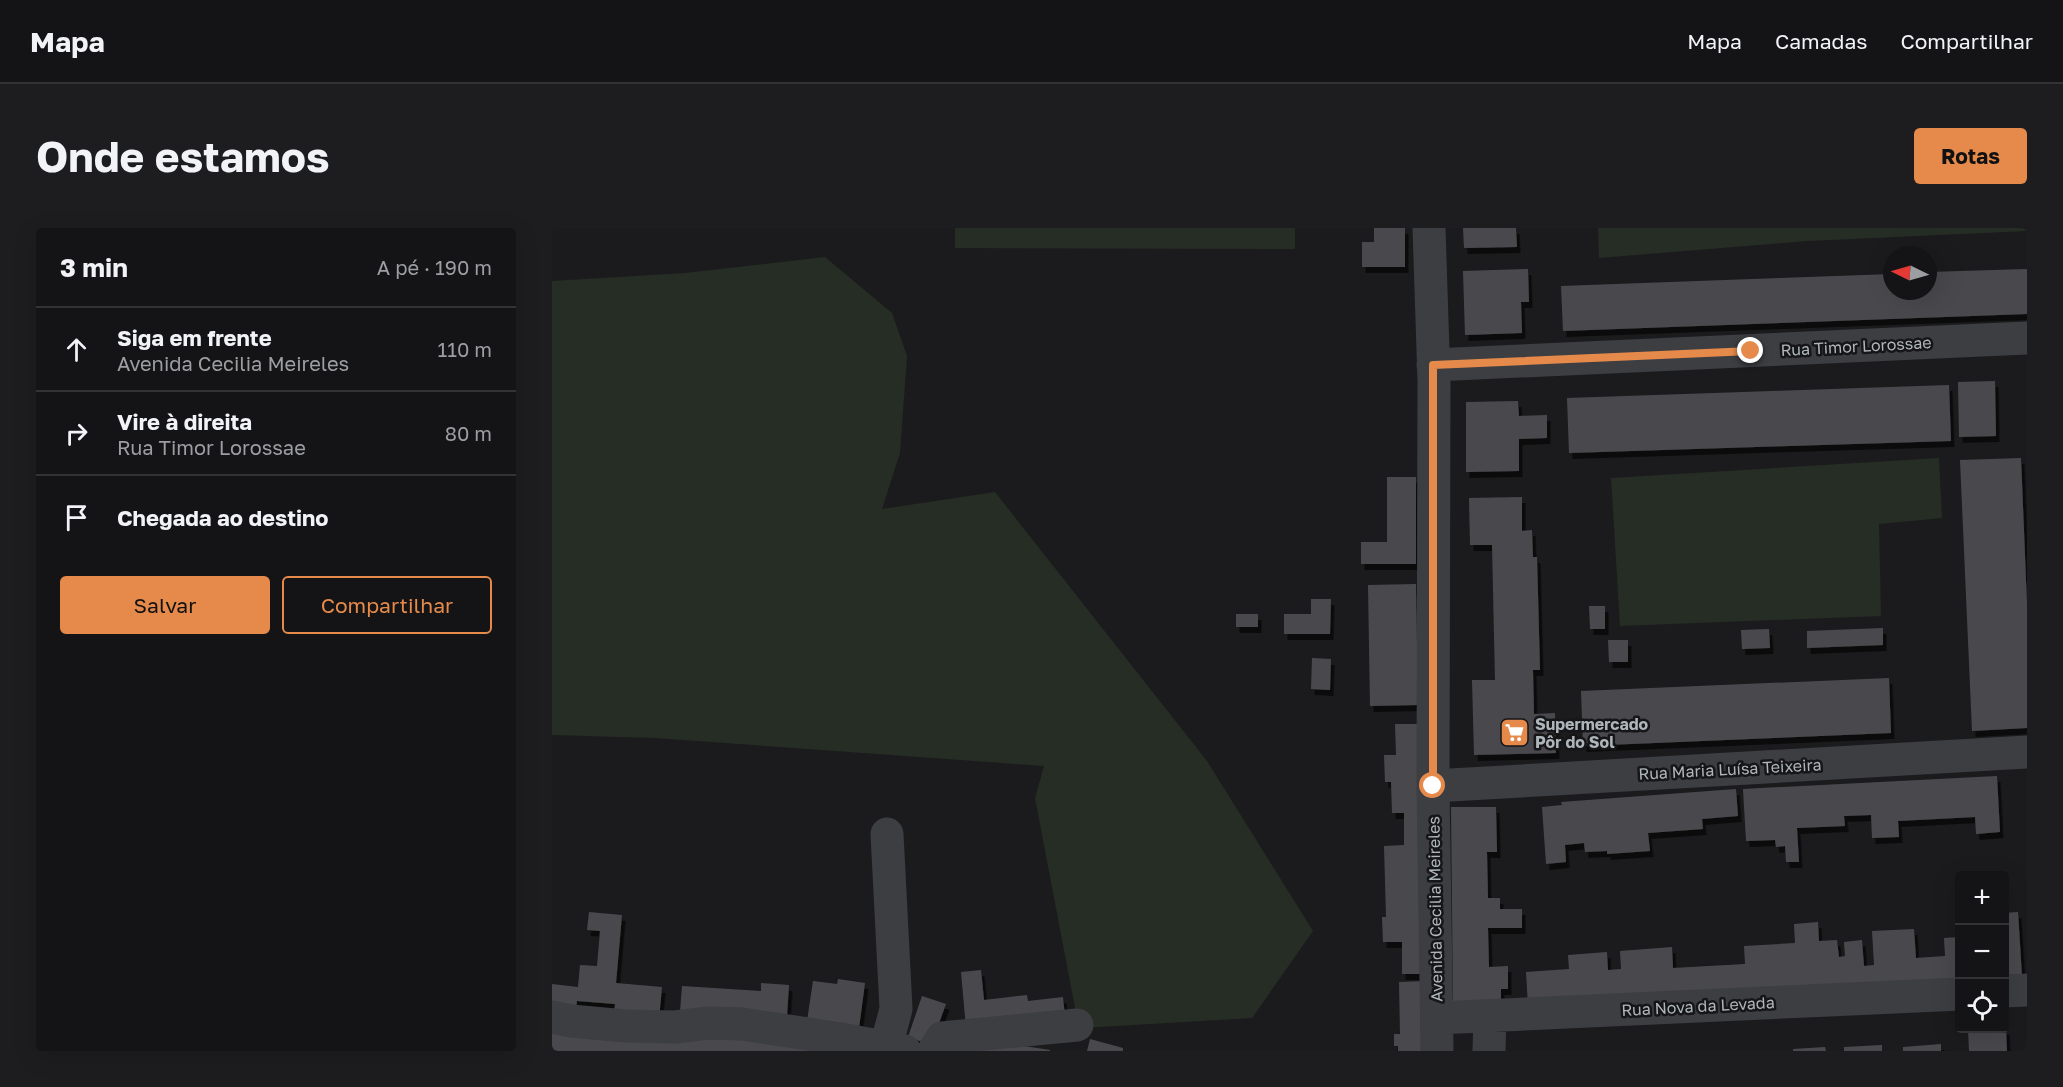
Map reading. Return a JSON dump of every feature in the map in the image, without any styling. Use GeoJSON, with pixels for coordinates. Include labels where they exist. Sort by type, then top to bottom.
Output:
{"type":"FeatureCollection","features":[{"type":"Feature","properties":{"kind":"street","name":"Avenida Cecilia Meireles"},"geometry":{"type":"LineString","coordinates":[[1429,228],[1433,365],[1433,786],[1437,1051]]}},
{"type":"Feature","properties":{"kind":"street","name":"Rua Timor Lorossae"},"geometry":{"type":"LineString","coordinates":[[1433,365],[2027,338]]}},
{"type":"Feature","properties":{"kind":"street","name":"Rua Maria Luísa Teixeira"},"geometry":{"type":"LineString","coordinates":[[1433,786],[2027,752]]}},
{"type":"Feature","properties":{"kind":"street"},"geometry":{"type":"LineString","coordinates":[[552,1017],[626,1026],[675,1027],[708,1023],[742,1024],[895,1049],[896,1009],[887,834]]}},
{"type":"Feature","properties":{"kind":"street"},"geometry":{"type":"LineString","coordinates":[[2009,992],[2027,990]]}},
{"type":"Feature","properties":{"kind":"street","name":"Rua Nova da Levada"},"geometry":{"type":"LineString","coordinates":[[1437,1018],[1955,994]]}},
{"type":"Feature","properties":{"kind":"street"},"geometry":{"type":"LineString","coordinates":[[1489,1051],[1490,1016]]}},
{"type":"Feature","properties":{"kind":"street"},"geometry":{"type":"LineString","coordinates":[[934,1051],[942,1038],[1077,1025]]}},
{"type":"Feature","properties":{"kind":"shaded area"},"geometry":{"type":"Polygon","coordinates":[[[955,228],[1295,228],[1295,249],[955,248],[955,228]]]}},
{"type":"Feature","properties":{"kind":"shaded area"},"geometry":{"type":"Polygon","coordinates":[[[1598,228],[2027,228],[2027,231],[1808,241],[1599,258],[1598,228]]]}},
{"type":"Feature","properties":{"kind":"shaded area"},"geometry":{"type":"Polygon","coordinates":[[[825,257],[892,313],[907,356],[900,453],[882,509],[995,492],[1207,761],[1313,931],[1252,1018],[1083,1028],[1076,1013],[1035,798],[1044,766],[655,738],[552,735],[552,281],[685,273],[825,257]]]}},
{"type":"Feature","properties":{"kind":"shaded area"},"geometry":{"type":"Polygon","coordinates":[[[1939,458],[1942,518],[1879,524],[1881,616],[1620,626],[1611,478],[1939,458]]]}},
{"type":"Feature","properties":{"kind":"building"},"geometry":{"type":"Polygon","coordinates":[[[1374,228],[1405,228],[1405,267],[1362,267],[1362,242],[1374,242],[1374,228]]]}},
{"type":"Feature","properties":{"kind":"building"},"geometry":{"type":"Polygon","coordinates":[[[1463,228],[1516,228],[1517,247],[1464,248],[1463,228]]]}},
{"type":"Feature","properties":{"kind":"building"},"geometry":{"type":"Polygon","coordinates":[[[1528,269],[1529,302],[1521,302],[1522,333],[1465,335],[1463,271],[1528,269]]]}},
{"type":"Feature","properties":{"kind":"building"},"geometry":{"type":"Polygon","coordinates":[[[2027,269],[2027,314],[1563,331],[1561,286],[1883,274],[1883,300],[1937,300],[1937,272],[2027,269]]]}},
{"type":"Feature","properties":{"kind":"building"},"geometry":{"type":"Polygon","coordinates":[[[1995,381],[1996,436],[1959,437],[1958,382],[1995,381]]]}},
{"type":"Feature","properties":{"kind":"building"},"geometry":{"type":"Polygon","coordinates":[[[1949,385],[1951,441],[1569,453],[1567,398],[1949,385]]]}},
{"type":"Feature","properties":{"kind":"building"},"geometry":{"type":"Polygon","coordinates":[[[1518,401],[1519,416],[1547,415],[1547,438],[1519,439],[1519,471],[1466,472],[1466,402],[1518,401]]]}},
{"type":"Feature","properties":{"kind":"building"},"geometry":{"type":"Polygon","coordinates":[[[2021,458],[2027,604],[2027,728],[1972,731],[1960,460],[2021,458]]]}},
{"type":"Feature","properties":{"kind":"building"},"geometry":{"type":"Polygon","coordinates":[[[1387,477],[1416,477],[1416,564],[1361,564],[1361,542],[1387,542],[1387,477]]]}},
{"type":"Feature","properties":{"kind":"building"},"geometry":{"type":"Polygon","coordinates":[[[1522,497],[1522,531],[1532,530],[1533,557],[1537,557],[1540,670],[1533,670],[1534,714],[1555,713],[1556,753],[1474,755],[1472,680],[1495,680],[1492,545],[1470,545],[1469,498],[1522,497]]]}},
{"type":"Feature","properties":{"kind":"building"},"geometry":{"type":"Polygon","coordinates":[[[1416,584],[1418,705],[1370,706],[1368,585],[1416,584]]]}},
{"type":"Feature","properties":{"kind":"building"},"geometry":{"type":"Polygon","coordinates":[[[1311,599],[1331,599],[1330,634],[1284,634],[1284,614],[1311,614],[1311,599]]]}},
{"type":"Feature","properties":{"kind":"building"},"geometry":{"type":"Polygon","coordinates":[[[1589,606],[1605,606],[1605,629],[1590,629],[1589,606]]]}},
{"type":"Feature","properties":{"kind":"building"},"geometry":{"type":"Polygon","coordinates":[[[1236,614],[1258,614],[1258,627],[1236,627],[1236,614]]]}},
{"type":"Feature","properties":{"kind":"building"},"geometry":{"type":"Polygon","coordinates":[[[1883,628],[1883,645],[1807,648],[1807,631],[1883,628]]]}},
{"type":"Feature","properties":{"kind":"building"},"geometry":{"type":"Polygon","coordinates":[[[1769,629],[1770,648],[1742,649],[1741,630],[1769,629]]]}},
{"type":"Feature","properties":{"kind":"building"},"geometry":{"type":"Polygon","coordinates":[[[1608,640],[1628,640],[1628,662],[1609,662],[1608,640]]]}},
{"type":"Feature","properties":{"kind":"building"},"geometry":{"type":"Polygon","coordinates":[[[1312,658],[1331,659],[1330,690],[1311,689],[1312,658]]]}},
{"type":"Feature","properties":{"kind":"building"},"geometry":{"type":"Polygon","coordinates":[[[1889,678],[1891,733],[1583,746],[1581,691],[1889,678]]]}},
{"type":"Feature","properties":{"kind":"building"},"geometry":{"type":"Polygon","coordinates":[[[1395,724],[1422,724],[1426,974],[1402,974],[1402,942],[1383,942],[1382,917],[1386,917],[1384,846],[1404,845],[1404,813],[1392,813],[1391,782],[1385,782],[1384,755],[1396,755],[1395,724]]]}},
{"type":"Feature","properties":{"kind":"building"},"geometry":{"type":"Polygon","coordinates":[[[1997,776],[2000,832],[1976,834],[1975,817],[1898,821],[1899,837],[1872,838],[1871,815],[1844,816],[1845,826],[1797,828],[1799,862],[1786,862],[1785,846],[1776,847],[1775,840],[1746,841],[1743,789],[1997,776]]]}},
{"type":"Feature","properties":{"kind":"building"},"geometry":{"type":"Polygon","coordinates":[[[1736,789],[1738,816],[1702,819],[1703,829],[1648,833],[1650,851],[1607,854],[1607,851],[1585,852],[1584,843],[1565,845],[1566,862],[1546,864],[1542,807],[1562,805],[1561,802],[1736,789]]]}},
{"type":"Feature","properties":{"kind":"building"},"geometry":{"type":"Polygon","coordinates":[[[1451,807],[1496,807],[1497,852],[1487,852],[1488,898],[1500,898],[1500,909],[1522,909],[1522,928],[1488,928],[1489,967],[1508,966],[1508,989],[1501,989],[1501,1007],[1453,1007],[1451,807]]]}},
{"type":"Feature","properties":{"kind":"building"},"geometry":{"type":"Polygon","coordinates":[[[589,912],[622,915],[616,983],[662,987],[659,1019],[614,1015],[615,1004],[577,1001],[576,1008],[552,1006],[552,984],[578,987],[580,965],[597,966],[600,931],[587,930],[589,912]]]}},
{"type":"Feature","properties":{"kind":"building"},"geometry":{"type":"Polygon","coordinates":[[[2018,912],[2022,976],[2009,977],[2009,925],[2009,913],[2018,912]]]}},
{"type":"Feature","properties":{"kind":"building"},"geometry":{"type":"Polygon","coordinates":[[[1818,922],[1819,941],[1837,940],[1839,957],[1845,956],[1844,942],[1862,940],[1864,966],[1874,965],[1872,931],[1914,929],[1916,958],[1945,956],[1944,938],[1955,937],[1955,980],[1528,1006],[1526,972],[1569,969],[1568,955],[1607,952],[1608,970],[1621,969],[1620,951],[1672,947],[1673,968],[1745,964],[1744,946],[1795,943],[1794,924],[1818,922]]]}},
{"type":"Feature","properties":{"kind":"building"},"geometry":{"type":"Polygon","coordinates":[[[981,970],[984,1000],[1027,995],[1028,1001],[1063,997],[1065,1017],[966,1028],[961,972],[981,970]]]}},
{"type":"Feature","properties":{"kind":"building"},"geometry":{"type":"Polygon","coordinates":[[[838,979],[865,983],[859,1028],[807,1021],[813,981],[837,984],[838,979]]]}},
{"type":"Feature","properties":{"kind":"building"},"geometry":{"type":"Polygon","coordinates":[[[1427,981],[1428,1051],[1398,1051],[1398,1046],[1394,1046],[1394,1034],[1400,1034],[1399,982],[1427,981]]]}},
{"type":"Feature","properties":{"kind":"building"},"geometry":{"type":"Polygon","coordinates":[[[761,983],[789,985],[787,1016],[680,1012],[682,986],[761,991],[761,983]]]}},
{"type":"Feature","properties":{"kind":"building"},"geometry":{"type":"Polygon","coordinates":[[[922,996],[946,1004],[931,1045],[908,1037],[922,996]]]}},
{"type":"Feature","properties":{"kind":"building"},"geometry":{"type":"Polygon","coordinates":[[[552,1024],[757,1041],[831,1051],[552,1051],[552,1024]]]}},
{"type":"Feature","properties":{"kind":"building"},"geometry":{"type":"Polygon","coordinates":[[[1968,1033],[2006,1033],[2007,1051],[1969,1051],[1968,1033]]]}},
{"type":"Feature","properties":{"kind":"building"},"geometry":{"type":"Polygon","coordinates":[[[973,1038],[1050,1050],[1050,1051],[971,1051],[973,1038]]]}},
{"type":"Feature","properties":{"kind":"building"},"geometry":{"type":"Polygon","coordinates":[[[1090,1039],[1123,1048],[1123,1051],[1087,1051],[1090,1039]]]}},
{"type":"Feature","properties":{"kind":"building"},"geometry":{"type":"Polygon","coordinates":[[[1941,1044],[1941,1051],[1903,1051],[1903,1047],[1941,1044]]]}},
{"type":"Feature","properties":{"kind":"building"},"geometry":{"type":"Polygon","coordinates":[[[1882,1045],[1882,1051],[1844,1051],[1844,1047],[1882,1045]]]}},
{"type":"Feature","properties":{"kind":"building"},"geometry":{"type":"Polygon","coordinates":[[[1825,1047],[1826,1051],[1793,1051],[1793,1049],[1825,1047]]]}},
{"type":"Feature","properties":{"kind":"place","name":"Supermercado Pôr do Sol"},"geometry":{"type":"Point","coordinates":[1514,733]}},
{"type":"Feature","properties":{"kind":"route"},"geometry":{"type":"LineString","coordinates":[[1433,786],[1433,365],[1751,351]]}}]}
